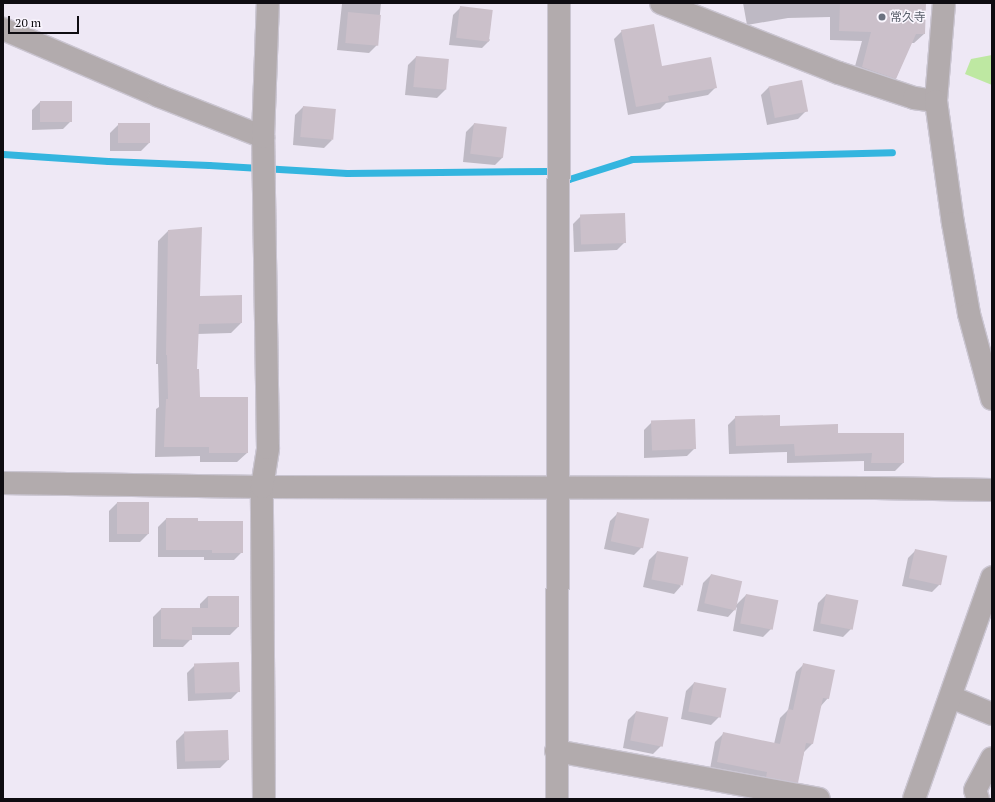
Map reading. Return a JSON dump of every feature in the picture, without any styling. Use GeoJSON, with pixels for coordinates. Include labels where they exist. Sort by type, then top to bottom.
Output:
{"type":"FeatureCollection","features":[{"type":"Feature","properties":{"kind":"street"},"geometry":{"type":"LineString","coordinates":[[264,799],[262,487],[268,448],[263,137],[268,3]]}},
{"type":"Feature","properties":{"kind":"street"},"geometry":{"type":"LineString","coordinates":[[557,799],[558,3]]}},
{"type":"Feature","properties":{"kind":"street"},"geometry":{"type":"LineString","coordinates":[[661,3],[839,73],[914,98],[936,102]]}},
{"type":"Feature","properties":{"kind":"street"},"geometry":{"type":"LineString","coordinates":[[944,3],[936,102],[953,223],[969,314],[992,399]]}},
{"type":"Feature","properties":{"kind":"street"},"geometry":{"type":"LineString","coordinates":[[3,29],[159,96],[263,137]]}},
{"type":"Feature","properties":{"kind":"street"},"geometry":{"type":"LineString","coordinates":[[3,483],[262,487],[558,487],[992,490]]}},
{"type":"Feature","properties":{"kind":"street"},"geometry":{"type":"LineString","coordinates":[[914,799],[992,577]]}},
{"type":"Feature","properties":{"kind":"street"},"geometry":{"type":"LineString","coordinates":[[951,696],[992,714]]}},
{"type":"Feature","properties":{"kind":"street"},"geometry":{"type":"LineString","coordinates":[[556,751],[819,799]]}},
{"type":"Feature","properties":{"kind":"street"},"geometry":{"type":"LineString","coordinates":[[978,799],[975,790],[992,758]]}},
{"type":"Feature","properties":{"kind":"green space"},"geometry":{"type":"Polygon","coordinates":[[[992,55],[992,85],[965,74],[971,59],[992,55]]]}},
{"type":"Feature","properties":{"kind":"building","name":"常久寺"},"geometry":{"type":"Polygon","coordinates":[[[840,3],[926,3],[925,34],[916,34],[896,79],[862,67],[871,32],[839,31],[840,3]]]}},
{"type":"Feature","properties":{"kind":"building"},"geometry":{"type":"Polygon","coordinates":[[[460,6],[493,10],[489,42],[456,38],[460,6]]]}},
{"type":"Feature","properties":{"kind":"building"},"geometry":{"type":"Polygon","coordinates":[[[348,12],[381,15],[378,46],[345,43],[348,12]]]}},
{"type":"Feature","properties":{"kind":"building"},"geometry":{"type":"Polygon","coordinates":[[[654,24],[662,66],[711,57],[717,88],[668,96],[669,101],[636,107],[621,30],[654,24]]]}},
{"type":"Feature","properties":{"kind":"building"},"geometry":{"type":"Polygon","coordinates":[[[416,56],[449,59],[446,90],[413,87],[416,56]]]}},
{"type":"Feature","properties":{"kind":"building"},"geometry":{"type":"Polygon","coordinates":[[[802,80],[808,111],[775,118],[769,86],[802,80]]]}},
{"type":"Feature","properties":{"kind":"building"},"geometry":{"type":"Polygon","coordinates":[[[40,101],[72,101],[72,122],[40,122],[40,101]]]}},
{"type":"Feature","properties":{"kind":"building"},"geometry":{"type":"Polygon","coordinates":[[[303,106],[336,109],[333,140],[300,137],[303,106]]]}},
{"type":"Feature","properties":{"kind":"building"},"geometry":{"type":"Polygon","coordinates":[[[118,123],[150,123],[150,143],[118,143],[118,123]]]}},
{"type":"Feature","properties":{"kind":"building"},"geometry":{"type":"Polygon","coordinates":[[[474,123],[507,127],[503,158],[470,154],[474,123]]]}},
{"type":"Feature","properties":{"kind":"building"},"geometry":{"type":"Polygon","coordinates":[[[625,213],[626,243],[581,245],[580,215],[625,213]]]}},
{"type":"Feature","properties":{"kind":"building"},"geometry":{"type":"Polygon","coordinates":[[[202,227],[200,296],[242,295],[242,323],[199,324],[197,369],[199,369],[200,397],[248,397],[248,453],[209,453],[209,447],[164,447],[166,399],[168,399],[166,355],[168,230],[202,227]]]}},
{"type":"Feature","properties":{"kind":"building"},"geometry":{"type":"Polygon","coordinates":[[[780,415],[780,426],[838,424],[838,433],[904,433],[904,463],[871,463],[872,453],[795,456],[794,444],[736,446],[735,416],[780,415]]]}},
{"type":"Feature","properties":{"kind":"building"},"geometry":{"type":"Polygon","coordinates":[[[695,419],[696,449],[652,451],[651,421],[695,419]]]}},
{"type":"Feature","properties":{"kind":"building"},"geometry":{"type":"Polygon","coordinates":[[[117,502],[149,502],[149,534],[117,534],[117,502]]]}},
{"type":"Feature","properties":{"kind":"building"},"geometry":{"type":"Polygon","coordinates":[[[617,512],[649,519],[643,548],[611,541],[617,512]]]}},
{"type":"Feature","properties":{"kind":"building"},"geometry":{"type":"Polygon","coordinates":[[[166,518],[198,518],[198,521],[243,521],[243,553],[212,553],[212,550],[166,550],[166,518]]]}},
{"type":"Feature","properties":{"kind":"building"},"geometry":{"type":"Polygon","coordinates":[[[915,549],[947,556],[941,585],[909,578],[915,549]]]}},
{"type":"Feature","properties":{"kind":"building"},"geometry":{"type":"Polygon","coordinates":[[[657,551],[688,557],[683,586],[651,579],[657,551]]]}},
{"type":"Feature","properties":{"kind":"building"},"geometry":{"type":"Polygon","coordinates":[[[711,574],[742,581],[735,610],[704,603],[711,574]]]}},
{"type":"Feature","properties":{"kind":"building"},"geometry":{"type":"Polygon","coordinates":[[[746,594],[778,600],[773,630],[740,623],[746,594]]]}},
{"type":"Feature","properties":{"kind":"building"},"geometry":{"type":"Polygon","coordinates":[[[826,594],[858,600],[853,630],[820,623],[826,594]]]}},
{"type":"Feature","properties":{"kind":"building"},"geometry":{"type":"Polygon","coordinates":[[[208,596],[239,596],[239,627],[192,627],[192,640],[161,639],[161,608],[208,608],[208,596]]]}},
{"type":"Feature","properties":{"kind":"building"},"geometry":{"type":"Polygon","coordinates":[[[239,662],[240,692],[195,694],[194,664],[239,662]]]}},
{"type":"Feature","properties":{"kind":"building"},"geometry":{"type":"Polygon","coordinates":[[[803,663],[835,670],[829,699],[823,698],[813,744],[806,743],[798,783],[766,777],[767,772],[717,762],[723,732],[780,744],[788,709],[793,710],[803,663]]]}},
{"type":"Feature","properties":{"kind":"building"},"geometry":{"type":"Polygon","coordinates":[[[694,682],[726,688],[721,718],[688,711],[694,682]]]}},
{"type":"Feature","properties":{"kind":"building"},"geometry":{"type":"Polygon","coordinates":[[[636,711],[668,717],[663,747],[630,740],[636,711]]]}},
{"type":"Feature","properties":{"kind":"building"},"geometry":{"type":"Polygon","coordinates":[[[228,730],[229,760],[185,762],[184,732],[228,730]]]}},
{"type":"Feature","properties":{"kind":"waterway"},"geometry":{"type":"LineString","coordinates":[[3,154],[347,173],[548,171],[569,179],[632,159],[892,152]]}},
{"type":"Feature","properties":{"kind":"place","name":"常久寺"},"geometry":{"type":"Point","coordinates":[882,17]}}]}
